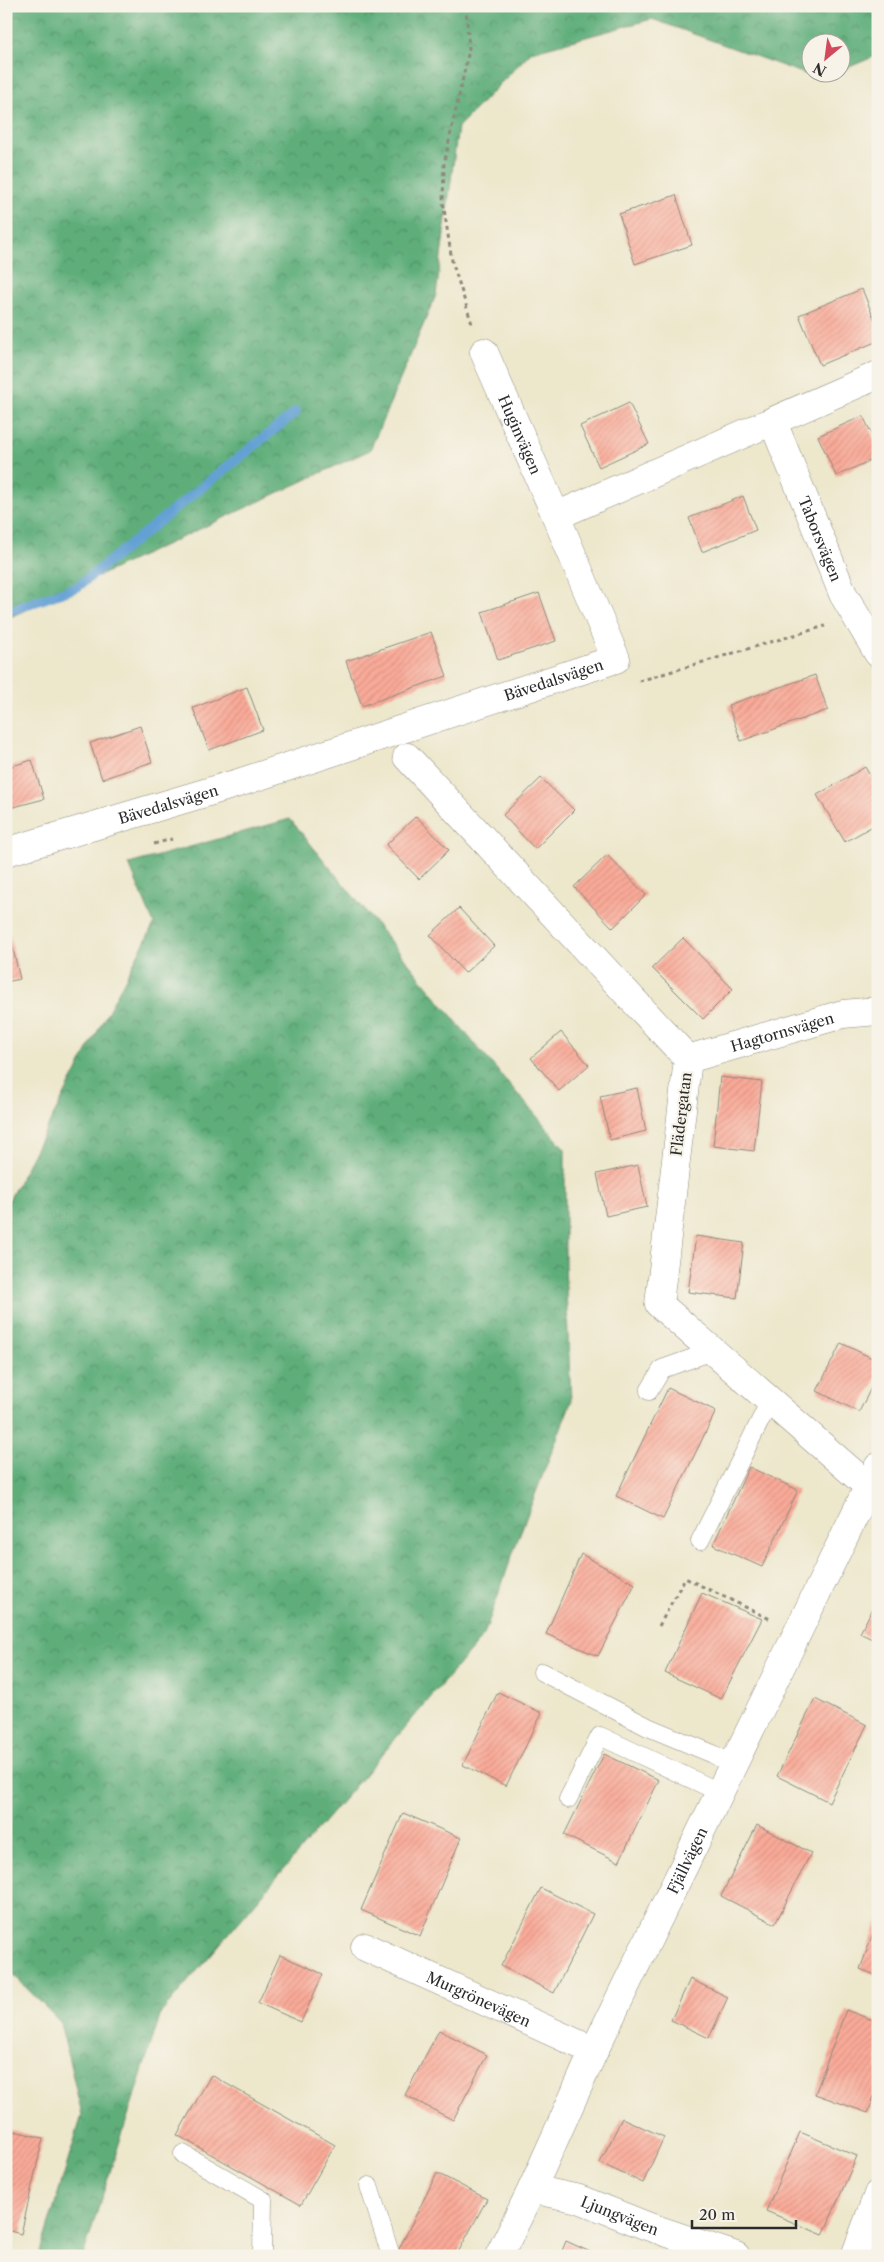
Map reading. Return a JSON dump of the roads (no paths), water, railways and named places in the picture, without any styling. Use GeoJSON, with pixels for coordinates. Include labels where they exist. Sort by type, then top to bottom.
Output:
{"type":"FeatureCollection","features":[{"type":"Feature","properties":{"kind":"street","name":"Huginvägen"},"geometry":{"type":"LineString","coordinates":[[484,352],[556,516]]}},
{"type":"Feature","properties":{"kind":"street"},"geometry":{"type":"LineString","coordinates":[[556,516],[878,375]]}},
{"type":"Feature","properties":{"kind":"street","name":"Taborsvägen"},"geometry":{"type":"LineString","coordinates":[[773,422],[844,594],[878,653]]}},
{"type":"Feature","properties":{"kind":"street","name":"Bävedalsvägen"},"geometry":{"type":"LineString","coordinates":[[6,852],[235,784],[616,659],[556,516]]}},
{"type":"Feature","properties":{"kind":"street","name":"Flädergatan"},"geometry":{"type":"LineString","coordinates":[[407,757],[688,1059],[659,1304],[770,1401],[873,1476]]}},
{"type":"Feature","properties":{"kind":"street","name":"Hagtornsvägen"},"geometry":{"type":"LineString","coordinates":[[688,1059],[844,1014],[878,1011]]}},
{"type":"Feature","properties":{"kind":"street","name":"Fjällvägen"},"geometry":{"type":"LineString","coordinates":[[499,2256],[532,2189],[594,2051],[873,1476]]}},
{"type":"Feature","properties":{"kind":"street","name":"Murgrönevägen"},"geometry":{"type":"LineString","coordinates":[[365,1947],[594,2051]]}},
{"type":"Feature","properties":{"kind":"street","name":"Ljungvägen"},"geometry":{"type":"LineString","coordinates":[[532,2189],[579,2200],[647,2226],[736,2256]]}},
{"type":"Feature","properties":{"kind":"street"},"geometry":{"type":"LineString","coordinates":[[855,2256],[878,2194]]}},
{"type":"Feature","properties":{"kind":"lane"},"geometry":{"type":"LineString","coordinates":[[649,1392],[662,1369],[713,1350]]}},
{"type":"Feature","properties":{"kind":"lane"},"geometry":{"type":"LineString","coordinates":[[700,1541],[770,1401]]}},
{"type":"Feature","properties":{"kind":"lane"},"geometry":{"type":"LineString","coordinates":[[542,1672],[648,1727],[713,1754],[733,1765]]}},
{"type":"Feature","properties":{"kind":"lane"},"geometry":{"type":"LineString","coordinates":[[568,1799],[600,1736],[719,1792]]}},
{"type":"Feature","properties":{"kind":"lane"},"geometry":{"type":"LineString","coordinates":[[183,2154],[263,2200],[262,2256]]}},
{"type":"Feature","properties":{"kind":"lane"},"geometry":{"type":"LineString","coordinates":[[369,2186],[391,2256]]}},
{"type":"Feature","properties":{"kind":"waterway"},"geometry":{"type":"LineString","coordinates":[[6,612],[77,587],[296,412]]}}]}
